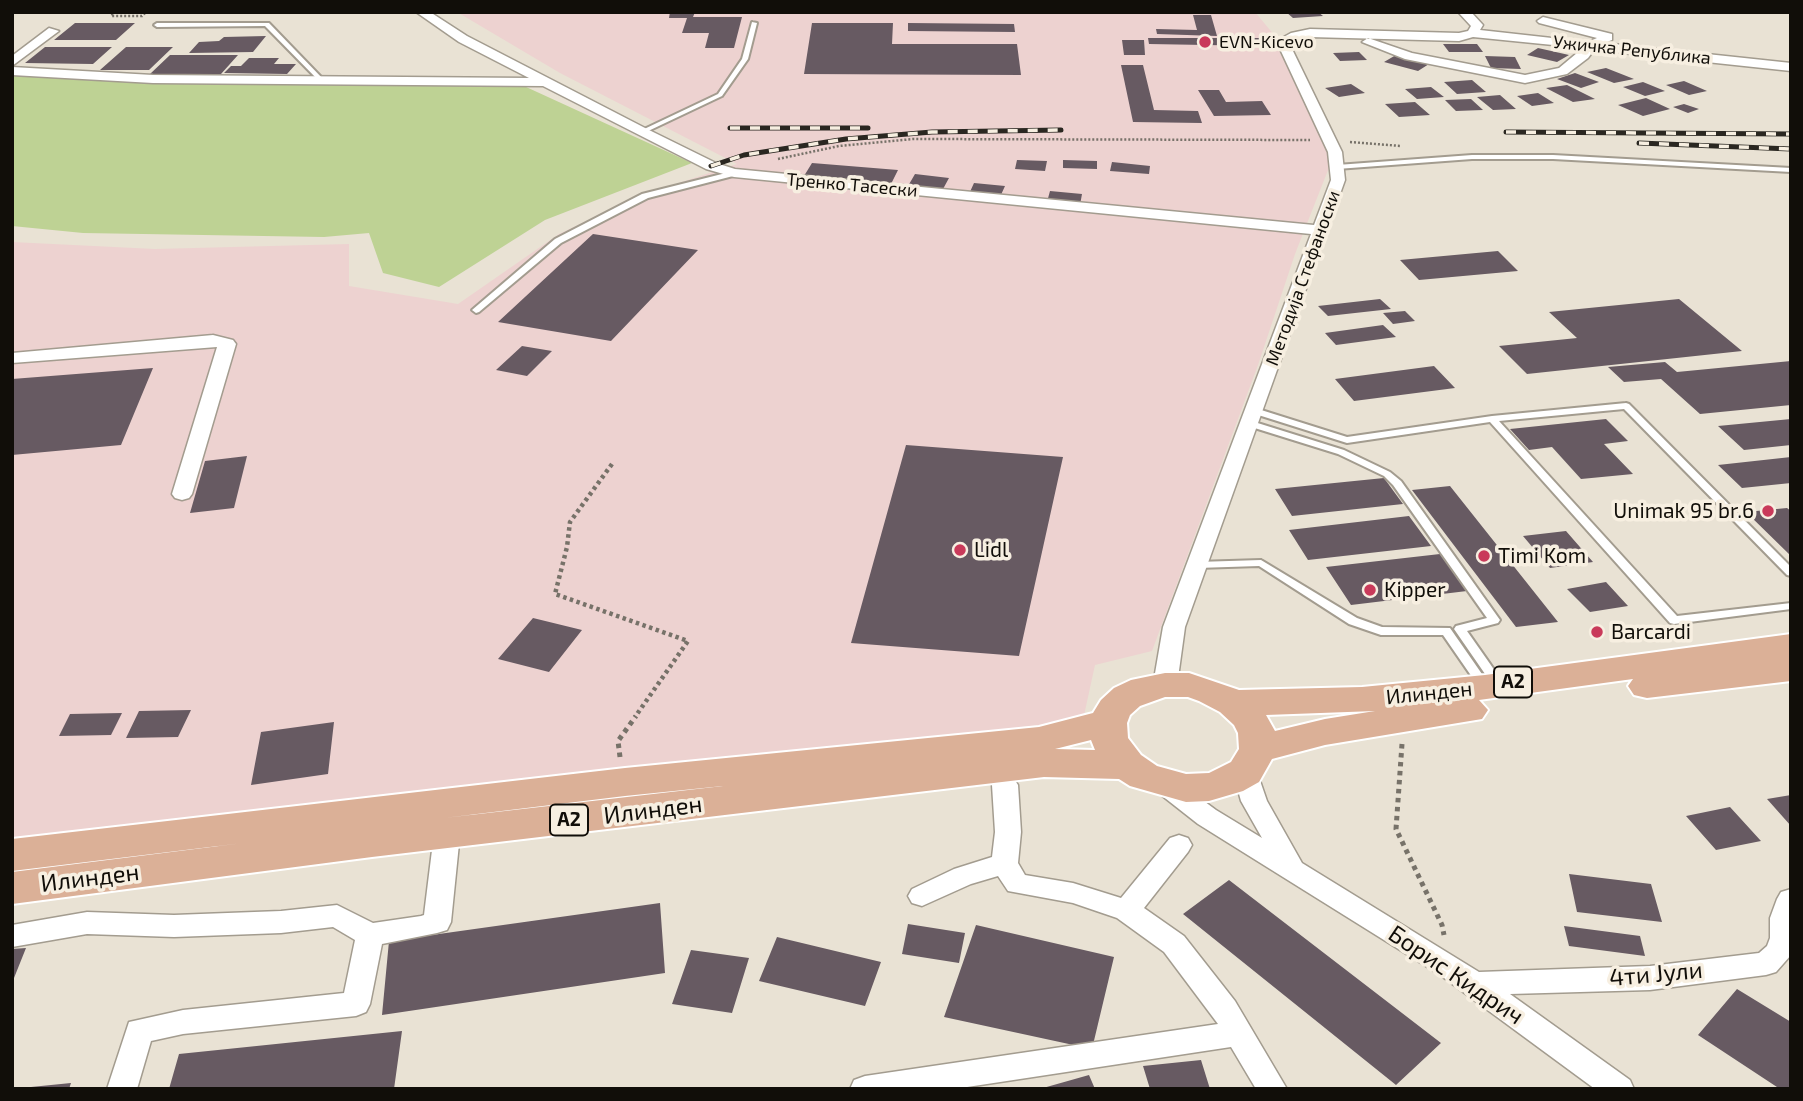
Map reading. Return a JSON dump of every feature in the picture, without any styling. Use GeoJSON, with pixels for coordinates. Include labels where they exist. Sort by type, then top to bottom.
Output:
{"type":"FeatureCollection","features":[{"type":"Feature","properties":{"kind":"main road","name":"Илинден"},"geometry":{"type":"LineString","coordinates":[[1233,703],[1349,701],[1791,646]]}},
{"type":"Feature","properties":{"kind":"main road","name":"Илинден"},"geometry":{"type":"LineString","coordinates":[[1252,760],[1257,733],[1248,717],[1233,703],[1212,692],[1189,685],[1144,688],[1127,697],[1114,709],[1108,723],[1109,738],[1115,752],[1144,776],[1164,784],[1186,788],[1209,787],[1229,782],[1252,760],[1325,732],[1404,719],[1791,669]]}},
{"type":"Feature","properties":{"kind":"main road","name":"Илинден"},"geometry":{"type":"LineString","coordinates":[[12,855],[625,782],[1040,740],[1108,723]]}},
{"type":"Feature","properties":{"kind":"main road","name":"Илинден"},"geometry":{"type":"LineString","coordinates":[[12,888],[1044,763],[1128,765]]}},
{"type":"Feature","properties":{"kind":"street","name":"Тренко Тасески"},"geometry":{"type":"LineString","coordinates":[[422,12],[463,39],[642,132],[711,166],[734,173],[1321,230]]}},
{"type":"Feature","properties":{"kind":"street"},"geometry":{"type":"LineString","coordinates":[[1464,12],[1478,25],[1473,33]]}},
{"type":"Feature","properties":{"kind":"street"},"geometry":{"type":"LineString","coordinates":[[1346,34],[1409,56],[1525,79],[1563,71],[1584,55],[1591,45],[1608,37],[1543,21]]}},
{"type":"Feature","properties":{"kind":"street"},"geometry":{"type":"LineString","coordinates":[[12,62],[53,31]]}},
{"type":"Feature","properties":{"kind":"street","name":"Методија Стефаноски"},"geometry":{"type":"LineString","coordinates":[[1165,685],[1174,626],[1338,180],[1329,140],[1286,49],[1286,41],[1310,33],[1459,37],[1473,33]]}},
{"type":"Feature","properties":{"kind":"street","name":"Ужичка Република"},"geometry":{"type":"LineString","coordinates":[[1473,33],[1791,67]]}},
{"type":"Feature","properties":{"kind":"street"},"geometry":{"type":"LineString","coordinates":[[12,71],[153,79],[547,82]]}},
{"type":"Feature","properties":{"kind":"street"},"geometry":{"type":"LineString","coordinates":[[12,358],[224,341],[227,347],[182,494]]}},
{"type":"Feature","properties":{"kind":"street","name":"Борис Кидрич"},"geometry":{"type":"LineString","coordinates":[[1252,760],[1254,800],[1291,866]]}},
{"type":"Feature","properties":{"kind":"street","name":"Борис Кидрич"},"geometry":{"type":"LineString","coordinates":[[1164,784],[1207,817],[1291,866],[1450,967],[1619,1089]]}},
{"type":"Feature","properties":{"kind":"street"},"geometry":{"type":"LineString","coordinates":[[1005,785],[1008,832],[1005,864],[1017,884],[1073,893],[1127,910],[1174,944],[1204,979],[1272,1089]]}},
{"type":"Feature","properties":{"kind":"street"},"geometry":{"type":"LineString","coordinates":[[12,936],[87,923],[174,926],[281,922],[337,916],[370,935],[421,927],[437,922],[447,834]]}},
{"type":"Feature","properties":{"kind":"street"},"geometry":{"type":"LineString","coordinates":[[1127,910],[1179,845]]}},
{"type":"Feature","properties":{"kind":"street"},"geometry":{"type":"LineString","coordinates":[[922,896],[962,876],[1005,864]]}},
{"type":"Feature","properties":{"kind":"street","name":"4ти Јули"},"geometry":{"type":"LineString","coordinates":[[1473,984],[1650,978],[1766,964],[1778,953],[1784,938],[1784,918],[1791,899]]}},
{"type":"Feature","properties":{"kind":"street"},"geometry":{"type":"LineString","coordinates":[[122,1089],[139,1031],[183,1022],[356,1004],[370,935]]}},
{"type":"Feature","properties":{"kind":"street"},"geometry":{"type":"LineString","coordinates":[[865,1089],[1238,1033]]}},
{"type":"Feature","properties":{"kind":"lane"},"geometry":{"type":"LineString","coordinates":[[642,132],[720,95],[745,60],[754,23]]}},
{"type":"Feature","properties":{"kind":"lane"},"geometry":{"type":"LineString","coordinates":[[157,25],[267,24],[322,81]]}},
{"type":"Feature","properties":{"kind":"lane"},"geometry":{"type":"LineString","coordinates":[[1337,167],[1499,157],[1791,170]]}},
{"type":"Feature","properties":{"kind":"lane"},"geometry":{"type":"LineString","coordinates":[[476,310],[558,241],[645,196],[734,173]]}},
{"type":"Feature","properties":{"kind":"lane"},"geometry":{"type":"LineString","coordinates":[[1251,417],[1347,440],[1492,419],[1626,406],[1791,573]]}},
{"type":"Feature","properties":{"kind":"lane"},"geometry":{"type":"LineString","coordinates":[[1197,565],[1261,564],[1353,621],[1381,631],[1446,631],[1494,620],[1397,483],[1387,474],[1341,452],[1251,417]]}},
{"type":"Feature","properties":{"kind":"lane"},"geometry":{"type":"LineString","coordinates":[[1492,419],[1674,620],[1791,606]]}},
{"type":"Feature","properties":{"kind":"lane"},"geometry":{"type":"LineString","coordinates":[[1341,452],[1347,440]]}},
{"type":"Feature","properties":{"kind":"lane"},"geometry":{"type":"LineString","coordinates":[[1460,629],[1491,685]]}},
{"type":"Feature","properties":{"kind":"lane"},"geometry":{"type":"LineString","coordinates":[[1446,631],[1491,685]]}},
{"type":"Feature","properties":{"kind":"path"},"geometry":{"type":"LineString","coordinates":[[113,14],[111,16],[142,16],[146,12]]}},
{"type":"Feature","properties":{"kind":"path"},"geometry":{"type":"LineString","coordinates":[[734,173],[772,160],[839,146],[913,139],[1329,140]]}},
{"type":"Feature","properties":{"kind":"path"},"geometry":{"type":"LineString","coordinates":[[612,464],[570,522],[567,547],[555,594],[688,640],[618,741],[625,782]]}},
{"type":"Feature","properties":{"kind":"path"},"geometry":{"type":"LineString","coordinates":[[1404,719],[1396,829],[1442,925],[1450,967]]}},
{"type":"Feature","properties":{"kind":"shaded area"},"geometry":{"type":"Polygon","coordinates":[[[457,12],[1255,12],[1280,42],[1326,133],[1330,165],[1295,254],[1258,365],[1152,651],[1095,665],[1083,720],[12,845],[12,242],[155,249],[349,244],[349,286],[458,304],[559,234],[642,195],[737,164],[560,73],[457,12]]]}},
{"type":"Feature","properties":{"kind":"green space"},"geometry":{"type":"Polygon","coordinates":[[[12,71],[153,79],[513,81],[692,163],[545,220],[439,287],[383,273],[369,233],[324,237],[83,233],[12,226],[12,71]]]}},
{"type":"Feature","properties":{"kind":"building"},"geometry":{"type":"Polygon","coordinates":[[[670,12],[695,12],[693,17],[742,17],[734,48],[705,48],[709,33],[682,33],[687,18],[669,18],[670,12]]]}},
{"type":"Feature","properties":{"kind":"building"},"geometry":{"type":"Polygon","coordinates":[[[1286,12],[1318,12],[1323,16],[1293,18],[1286,12]]]}},
{"type":"Feature","properties":{"kind":"building"},"geometry":{"type":"Polygon","coordinates":[[[1193,15],[1211,15],[1217,36],[1157,34],[1156,29],[1197,30],[1193,15]]]}},
{"type":"Feature","properties":{"kind":"building"},"geometry":{"type":"Polygon","coordinates":[[[75,23],[135,23],[116,40],[54,40],[75,23]]]}},
{"type":"Feature","properties":{"kind":"building"},"geometry":{"type":"Polygon","coordinates":[[[812,23],[893,23],[892,44],[1017,44],[1021,75],[804,74],[812,23]]]}},
{"type":"Feature","properties":{"kind":"building"},"geometry":{"type":"Polygon","coordinates":[[[908,23],[1014,24],[1015,32],[908,31],[908,23]]]}},
{"type":"Feature","properties":{"kind":"building"},"geometry":{"type":"Polygon","coordinates":[[[266,36],[253,52],[189,53],[199,42],[219,41],[224,37],[266,36]]]}},
{"type":"Feature","properties":{"kind":"building","name":"EVN-Kicevo"},"geometry":{"type":"Polygon","coordinates":[[[1148,38],[1260,38],[1263,46],[1149,44],[1148,38]]]}},
{"type":"Feature","properties":{"kind":"building"},"geometry":{"type":"Polygon","coordinates":[[[1122,40],[1144,40],[1145,55],[1124,55],[1122,40]]]}},
{"type":"Feature","properties":{"kind":"building"},"geometry":{"type":"Polygon","coordinates":[[[1443,44],[1477,44],[1483,52],[1449,52],[1443,44]]]}},
{"type":"Feature","properties":{"kind":"building"},"geometry":{"type":"Polygon","coordinates":[[[45,47],[112,47],[93,64],[25,63],[45,47]]]}},
{"type":"Feature","properties":{"kind":"building"},"geometry":{"type":"Polygon","coordinates":[[[126,47],[173,47],[149,70],[100,70],[126,47]]]}},
{"type":"Feature","properties":{"kind":"building"},"geometry":{"type":"Polygon","coordinates":[[[1538,48],[1569,55],[1557,62],[1527,55],[1538,48]]]}},
{"type":"Feature","properties":{"kind":"building"},"geometry":{"type":"Polygon","coordinates":[[[1359,52],[1367,60],[1340,61],[1333,53],[1359,52]]]}},
{"type":"Feature","properties":{"kind":"building"},"geometry":{"type":"Polygon","coordinates":[[[170,55],[238,55],[221,74],[150,74],[170,55]]]}},
{"type":"Feature","properties":{"kind":"building"},"geometry":{"type":"Polygon","coordinates":[[[1396,55],[1429,64],[1418,71],[1384,62],[1396,55]]]}},
{"type":"Feature","properties":{"kind":"building"},"geometry":{"type":"Polygon","coordinates":[[[1485,56],[1515,57],[1521,69],[1491,68],[1485,56]]]}},
{"type":"Feature","properties":{"kind":"building"},"geometry":{"type":"Polygon","coordinates":[[[249,58],[279,58],[274,64],[296,64],[287,74],[224,73],[231,66],[241,66],[249,58]]]}},
{"type":"Feature","properties":{"kind":"building"},"geometry":{"type":"Polygon","coordinates":[[[1121,65],[1143,65],[1154,110],[1198,111],[1202,123],[1133,122],[1121,65]]]}},
{"type":"Feature","properties":{"kind":"building"},"geometry":{"type":"Polygon","coordinates":[[[1606,68],[1634,79],[1614,83],[1587,72],[1606,68]]]}},
{"type":"Feature","properties":{"kind":"building"},"geometry":{"type":"Polygon","coordinates":[[[1575,73],[1599,82],[1581,88],[1557,79],[1575,73]]]}},
{"type":"Feature","properties":{"kind":"building"},"geometry":{"type":"Polygon","coordinates":[[[1472,80],[1486,92],[1457,94],[1444,82],[1472,80]]]}},
{"type":"Feature","properties":{"kind":"building"},"geometry":{"type":"Polygon","coordinates":[[[1684,81],[1707,91],[1689,95],[1666,85],[1684,81]]]}},
{"type":"Feature","properties":{"kind":"building"},"geometry":{"type":"Polygon","coordinates":[[[1643,82],[1665,91],[1645,96],[1623,87],[1643,82]]]}},
{"type":"Feature","properties":{"kind":"building"},"geometry":{"type":"Polygon","coordinates":[[[1351,84],[1365,93],[1339,97],[1325,88],[1351,84]]]}},
{"type":"Feature","properties":{"kind":"building"},"geometry":{"type":"Polygon","coordinates":[[[1567,85],[1595,99],[1573,102],[1546,88],[1567,85]]]}},
{"type":"Feature","properties":{"kind":"building"},"geometry":{"type":"Polygon","coordinates":[[[1431,87],[1444,97],[1417,99],[1405,89],[1431,87]]]}},
{"type":"Feature","properties":{"kind":"building"},"geometry":{"type":"Polygon","coordinates":[[[1198,90],[1219,90],[1226,102],[1262,101],[1271,115],[1214,116],[1198,90]]]}},
{"type":"Feature","properties":{"kind":"building"},"geometry":{"type":"Polygon","coordinates":[[[1538,93],[1554,103],[1532,106],[1517,96],[1538,93]]]}},
{"type":"Feature","properties":{"kind":"building"},"geometry":{"type":"Polygon","coordinates":[[[1500,95],[1516,109],[1493,110],[1477,97],[1500,95]]]}},
{"type":"Feature","properties":{"kind":"building"},"geometry":{"type":"Polygon","coordinates":[[[1646,98],[1670,109],[1643,116],[1618,105],[1646,98]]]}},
{"type":"Feature","properties":{"kind":"building"},"geometry":{"type":"Polygon","coordinates":[[[1471,99],[1483,110],[1456,111],[1445,100],[1471,99]]]}},
{"type":"Feature","properties":{"kind":"building"},"geometry":{"type":"Polygon","coordinates":[[[1415,102],[1430,115],[1399,117],[1385,104],[1415,102]]]}},
{"type":"Feature","properties":{"kind":"building"},"geometry":{"type":"Polygon","coordinates":[[[1684,104],[1699,109],[1688,113],[1673,107],[1684,104]]]}},
{"type":"Feature","properties":{"kind":"building"},"geometry":{"type":"Polygon","coordinates":[[[1017,160],[1047,161],[1045,171],[1015,169],[1017,160]]]}},
{"type":"Feature","properties":{"kind":"building"},"geometry":{"type":"Polygon","coordinates":[[[1063,160],[1097,161],[1097,169],[1063,168],[1063,160]]]}},
{"type":"Feature","properties":{"kind":"building"},"geometry":{"type":"Polygon","coordinates":[[[1112,162],[1150,166],[1149,174],[1110,171],[1112,162]]]}},
{"type":"Feature","properties":{"kind":"building"},"geometry":{"type":"Polygon","coordinates":[[[812,163],[898,170],[891,184],[804,176],[812,163]]]}},
{"type":"Feature","properties":{"kind":"building"},"geometry":{"type":"Polygon","coordinates":[[[915,174],[949,178],[943,189],[908,186],[915,174]]]}},
{"type":"Feature","properties":{"kind":"building"},"geometry":{"type":"Polygon","coordinates":[[[974,183],[1005,186],[1000,197],[969,194],[974,183]]]}},
{"type":"Feature","properties":{"kind":"building"},"geometry":{"type":"Polygon","coordinates":[[[1050,191],[1082,194],[1080,205],[1047,202],[1050,191]]]}},
{"type":"Feature","properties":{"kind":"building"},"geometry":{"type":"Polygon","coordinates":[[[593,234],[698,250],[611,341],[498,322],[593,234]]]}},
{"type":"Feature","properties":{"kind":"building"},"geometry":{"type":"Polygon","coordinates":[[[1498,251],[1518,271],[1419,280],[1400,260],[1498,251]]]}},
{"type":"Feature","properties":{"kind":"building"},"geometry":{"type":"Polygon","coordinates":[[[1380,299],[1391,309],[1328,316],[1318,306],[1380,299]]]}},
{"type":"Feature","properties":{"kind":"building"},"geometry":{"type":"Polygon","coordinates":[[[1679,299],[1742,351],[1527,374],[1499,346],[1577,338],[1549,312],[1679,299]]]}},
{"type":"Feature","properties":{"kind":"building"},"geometry":{"type":"Polygon","coordinates":[[[1405,311],[1415,321],[1393,324],[1383,313],[1405,311]]]}},
{"type":"Feature","properties":{"kind":"building"},"geometry":{"type":"Polygon","coordinates":[[[1383,325],[1396,337],[1336,345],[1325,333],[1383,325]]]}},
{"type":"Feature","properties":{"kind":"building"},"geometry":{"type":"Polygon","coordinates":[[[522,346],[552,351],[527,376],[496,370],[522,346]]]}},
{"type":"Feature","properties":{"kind":"building"},"geometry":{"type":"Polygon","coordinates":[[[1791,361],[1791,405],[1700,414],[1661,379],[1624,382],[1608,367],[1665,362],[1677,372],[1791,361]]]}},
{"type":"Feature","properties":{"kind":"building"},"geometry":{"type":"Polygon","coordinates":[[[1434,366],[1455,388],[1354,401],[1335,379],[1434,366]]]}},
{"type":"Feature","properties":{"kind":"building"},"geometry":{"type":"Polygon","coordinates":[[[153,368],[121,445],[12,455],[12,379],[153,368]]]}},
{"type":"Feature","properties":{"kind":"building"},"geometry":{"type":"Polygon","coordinates":[[[1606,419],[1628,441],[1604,444],[1633,474],[1581,479],[1552,447],[1529,450],[1510,429],[1606,419]]]}},
{"type":"Feature","properties":{"kind":"building"},"geometry":{"type":"Polygon","coordinates":[[[1791,419],[1791,445],[1744,450],[1718,426],[1791,419]]]}},
{"type":"Feature","properties":{"kind":"building","name":"Lidl"},"geometry":{"type":"Polygon","coordinates":[[[906,445],[1063,457],[1019,656],[851,643],[906,445]]]}},
{"type":"Feature","properties":{"kind":"building"},"geometry":{"type":"Polygon","coordinates":[[[247,456],[234,508],[190,513],[205,461],[247,456]]]}},
{"type":"Feature","properties":{"kind":"building"},"geometry":{"type":"Polygon","coordinates":[[[1791,457],[1791,483],[1742,488],[1718,465],[1791,457]]]}},
{"type":"Feature","properties":{"kind":"building"},"geometry":{"type":"Polygon","coordinates":[[[1384,478],[1403,504],[1292,516],[1275,489],[1384,478]]]}},
{"type":"Feature","properties":{"kind":"building","name":"Timi Kom"},"geometry":{"type":"Polygon","coordinates":[[[1450,486],[1558,622],[1516,627],[1412,490],[1450,486]]]}},
{"type":"Feature","properties":{"kind":"building"},"geometry":{"type":"Polygon","coordinates":[[[1787,508],[1791,511],[1791,556],[1746,512],[1787,508]]]}},
{"type":"Feature","properties":{"kind":"building"},"geometry":{"type":"Polygon","coordinates":[[[1409,516],[1431,546],[1308,560],[1289,530],[1409,516]]]}},
{"type":"Feature","properties":{"kind":"building"},"geometry":{"type":"Polygon","coordinates":[[[1566,531],[1593,562],[1550,568],[1523,536],[1566,531]]]}},
{"type":"Feature","properties":{"kind":"building"},"geometry":{"type":"Polygon","coordinates":[[[1440,554],[1467,591],[1351,605],[1326,567],[1440,554]]]}},
{"type":"Feature","properties":{"kind":"building"},"geometry":{"type":"Polygon","coordinates":[[[1606,582],[1628,606],[1590,612],[1567,589],[1606,582]]]}},
{"type":"Feature","properties":{"kind":"building"},"geometry":{"type":"Polygon","coordinates":[[[533,618],[582,630],[549,672],[498,659],[533,618]]]}},
{"type":"Feature","properties":{"kind":"building"},"geometry":{"type":"Polygon","coordinates":[[[191,710],[178,737],[126,738],[139,711],[191,710]]]}},
{"type":"Feature","properties":{"kind":"building"},"geometry":{"type":"Polygon","coordinates":[[[122,713],[111,735],[59,736],[70,714],[122,713]]]}},
{"type":"Feature","properties":{"kind":"building"},"geometry":{"type":"Polygon","coordinates":[[[334,722],[328,774],[251,785],[261,732],[334,722]]]}},
{"type":"Feature","properties":{"kind":"building"},"geometry":{"type":"Polygon","coordinates":[[[1791,795],[1791,826],[1767,799],[1791,795]]]}},
{"type":"Feature","properties":{"kind":"building"},"geometry":{"type":"Polygon","coordinates":[[[1730,807],[1761,841],[1716,850],[1686,816],[1730,807]]]}},
{"type":"Feature","properties":{"kind":"building"},"geometry":{"type":"Polygon","coordinates":[[[1569,874],[1651,884],[1662,922],[1577,912],[1569,874]]]}},
{"type":"Feature","properties":{"kind":"building"},"geometry":{"type":"Polygon","coordinates":[[[1229,880],[1441,1043],[1396,1085],[1183,914],[1229,880]]]}},
{"type":"Feature","properties":{"kind":"building"},"geometry":{"type":"Polygon","coordinates":[[[660,903],[665,973],[382,1015],[389,941],[660,903]]]}},
{"type":"Feature","properties":{"kind":"building"},"geometry":{"type":"Polygon","coordinates":[[[908,924],[965,933],[959,963],[902,954],[908,924]]]}},
{"type":"Feature","properties":{"kind":"building"},"geometry":{"type":"Polygon","coordinates":[[[976,925],[1114,957],[1092,1049],[944,1017],[976,925]]]}},
{"type":"Feature","properties":{"kind":"building"},"geometry":{"type":"Polygon","coordinates":[[[1564,926],[1640,936],[1645,956],[1569,946],[1564,926]]]}},
{"type":"Feature","properties":{"kind":"building"},"geometry":{"type":"Polygon","coordinates":[[[777,937],[881,962],[865,1006],[759,981],[777,937]]]}},
{"type":"Feature","properties":{"kind":"building"},"geometry":{"type":"Polygon","coordinates":[[[26,948],[12,983],[12,949],[26,948]]]}},
{"type":"Feature","properties":{"kind":"building"},"geometry":{"type":"Polygon","coordinates":[[[691,950],[749,958],[732,1013],[672,1004],[691,950]]]}},
{"type":"Feature","properties":{"kind":"building"},"geometry":{"type":"Polygon","coordinates":[[[1737,989],[1791,1022],[1791,1089],[1780,1089],[1698,1035],[1737,989]]]}},
{"type":"Feature","properties":{"kind":"building"},"geometry":{"type":"Polygon","coordinates":[[[402,1031],[394,1089],[169,1089],[179,1054],[402,1031]]]}},
{"type":"Feature","properties":{"kind":"building"},"geometry":{"type":"Polygon","coordinates":[[[1201,1060],[1210,1089],[1150,1089],[1143,1066],[1201,1060]]]}},
{"type":"Feature","properties":{"kind":"building"},"geometry":{"type":"Polygon","coordinates":[[[1089,1075],[1095,1089],[1043,1088],[1089,1075]]]}},
{"type":"Feature","properties":{"kind":"building"},"geometry":{"type":"Polygon","coordinates":[[[71,1083],[69,1089],[31,1089],[31,1087],[71,1083]]]}},
{"type":"Feature","properties":{"kind":"railway"},"geometry":{"type":"LineString","coordinates":[[730,128],[868,128]]}},
{"type":"Feature","properties":{"kind":"railway"},"geometry":{"type":"LineString","coordinates":[[711,166],[744,155],[846,139],[932,132],[1061,130]]}},
{"type":"Feature","properties":{"kind":"railway"},"geometry":{"type":"LineString","coordinates":[[1506,132],[1791,134]]}},
{"type":"Feature","properties":{"kind":"railway"},"geometry":{"type":"LineString","coordinates":[[1639,143],[1791,149]]}},
{"type":"Feature","properties":{"kind":"place","name":"EVN-Kicevo"},"geometry":{"type":"Point","coordinates":[1205,42]}},
{"type":"Feature","properties":{"kind":"place","name":"Unimak 95 br.6"},"geometry":{"type":"Point","coordinates":[1768,511]}},
{"type":"Feature","properties":{"kind":"place","name":"Lidl"},"geometry":{"type":"Point","coordinates":[960,550]}},
{"type":"Feature","properties":{"kind":"place","name":"Timi Kom"},"geometry":{"type":"Point","coordinates":[1484,556]}},
{"type":"Feature","properties":{"kind":"place","name":"Kipper"},"geometry":{"type":"Point","coordinates":[1370,590]}},
{"type":"Feature","properties":{"kind":"place","name":"Barcardi"},"geometry":{"type":"Point","coordinates":[1597,632]}}]}
